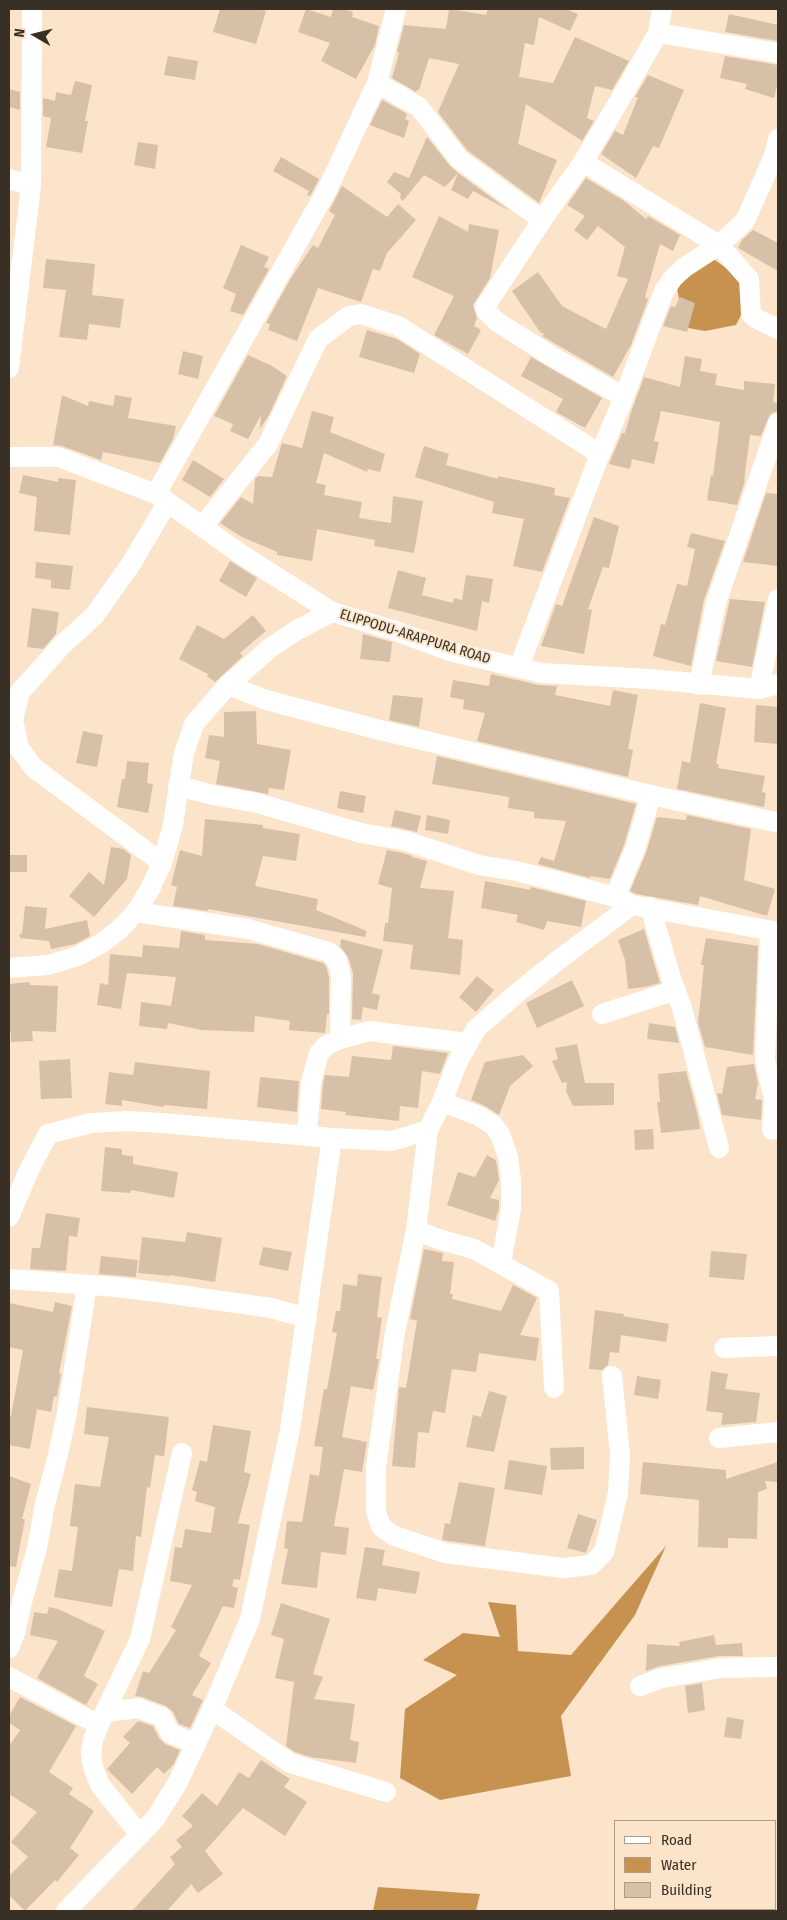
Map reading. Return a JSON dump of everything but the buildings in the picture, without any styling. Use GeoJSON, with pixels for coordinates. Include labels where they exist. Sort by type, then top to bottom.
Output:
{"type":"FeatureCollection","features":[{"type":"Feature","properties":{"kind":"street"},"geometry":{"type":"LineString","coordinates":[[9,368],[31,186],[32,9]]}},
{"type":"Feature","properties":{"kind":"street"},"geometry":{"type":"LineString","coordinates":[[162,863],[34,768],[19,748],[13,720],[20,692],[62,645],[94,616],[131,564],[161,499],[327,190],[376,83],[396,9]]}},
{"type":"Feature","properties":{"kind":"street"},"geometry":{"type":"LineString","coordinates":[[624,397],[551,356],[496,321],[487,312],[485,307],[489,298],[583,162],[658,33],[662,9]]}},
{"type":"Feature","properties":{"kind":"street"},"geometry":{"type":"LineString","coordinates":[[658,33],[778,53]]}},
{"type":"Feature","properties":{"kind":"street"},"geometry":{"type":"LineString","coordinates":[[376,83],[419,108],[459,159],[542,220]]}},
{"type":"Feature","properties":{"kind":"street"},"geometry":{"type":"LineString","coordinates":[[519,667],[664,291],[673,278],[685,267],[718,245],[746,221],[777,150]]}},
{"type":"Feature","properties":{"kind":"street"},"geometry":{"type":"LineString","coordinates":[[583,162],[718,245],[749,279],[751,314],[757,320],[778,329]]}},
{"type":"Feature","properties":{"kind":"street"},"geometry":{"type":"LineString","coordinates":[[9,180],[31,186]]}},
{"type":"Feature","properties":{"kind":"street"},"geometry":{"type":"LineString","coordinates":[[202,527],[268,444],[318,339],[349,316],[361,314],[398,326],[600,454]]}},
{"type":"Feature","properties":{"kind":"street"},"geometry":{"type":"LineString","coordinates":[[699,685],[716,603],[778,423]]}},
{"type":"Feature","properties":{"kind":"street"},"geometry":{"type":"LineString","coordinates":[[9,457],[58,457],[161,499],[239,553],[332,612]]}},
{"type":"Feature","properties":{"kind":"street"},"geometry":{"type":"LineString","coordinates":[[759,689],[778,599]]}},
{"type":"Feature","properties":{"kind":"street","name":"ELIPPODU-ARAPPURA ROAD"},"geometry":{"type":"LineString","coordinates":[[9,968],[48,965],[78,956],[102,943],[120,929],[136,912],[150,889],[162,863],[173,825],[184,753],[194,724],[228,685],[270,648],[297,630],[332,612],[393,630],[454,652],[542,673],[649,679],[759,689],[778,684]]}},
{"type":"Feature","properties":{"kind":"street"},"geometry":{"type":"LineString","coordinates":[[228,685],[275,702],[651,795],[775,822]]}},
{"type":"Feature","properties":{"kind":"street"},"geometry":{"type":"LineString","coordinates":[[178,786],[257,803],[361,833],[406,840],[479,864],[516,871],[632,903],[774,932],[766,1060],[774,1099],[772,1130]]}},
{"type":"Feature","properties":{"kind":"street"},"geometry":{"type":"LineString","coordinates":[[651,795],[634,849],[632,903],[676,990],[719,1148]]}},
{"type":"Feature","properties":{"kind":"street"},"geometry":{"type":"LineString","coordinates":[[612,1376],[620,1454],[618,1493],[604,1552],[591,1565],[563,1568],[445,1553],[392,1535],[381,1526],[376,1512],[376,1467],[395,1332],[416,1230],[428,1130],[442,1102],[457,1063],[476,1029],[516,994],[632,903]]}},
{"type":"Feature","properties":{"kind":"street"},"geometry":{"type":"LineString","coordinates":[[136,912],[248,929],[329,952],[337,960],[340,976],[340,1039]]}},
{"type":"Feature","properties":{"kind":"street"},"geometry":{"type":"LineString","coordinates":[[602,1014],[676,990]]}},
{"type":"Feature","properties":{"kind":"street"},"geometry":{"type":"LineString","coordinates":[[307,1136],[311,1082],[319,1053],[328,1045],[340,1039],[369,1031],[468,1043]]}},
{"type":"Feature","properties":{"kind":"street"},"geometry":{"type":"LineString","coordinates":[[442,1102],[479,1116],[493,1125],[500,1134],[508,1158],[511,1179],[511,1209],[501,1263]]}},
{"type":"Feature","properties":{"kind":"street"},"geometry":{"type":"LineString","coordinates":[[9,1217],[29,1170],[48,1134],[91,1123],[127,1121],[162,1123],[332,1138],[392,1141],[428,1130]]}},
{"type":"Feature","properties":{"kind":"street"},"geometry":{"type":"LineString","coordinates":[[66,1911],[155,1819],[178,1782],[212,1709],[250,1619],[290,1430],[307,1318],[310,1280],[332,1138]]}},
{"type":"Feature","properties":{"kind":"street"},"geometry":{"type":"LineString","coordinates":[[416,1230],[438,1239],[474,1249],[549,1291],[554,1388]]}},
{"type":"Feature","properties":{"kind":"street"},"geometry":{"type":"LineString","coordinates":[[9,1279],[165,1293],[271,1308],[307,1318]]}},
{"type":"Feature","properties":{"kind":"street"},"geometry":{"type":"LineString","coordinates":[[9,1648],[15,1633],[37,1548],[45,1504],[57,1459],[84,1315],[87,1285]]}},
{"type":"Feature","properties":{"kind":"street"},"geometry":{"type":"LineString","coordinates":[[724,1348],[778,1346]]}},
{"type":"Feature","properties":{"kind":"street"},"geometry":{"type":"LineString","coordinates":[[719,1438],[778,1432]]}},
{"type":"Feature","properties":{"kind":"street"},"geometry":{"type":"LineString","coordinates":[[140,1836],[100,1785],[93,1767],[91,1753],[93,1740],[102,1718],[140,1639],[182,1453]]}},
{"type":"Feature","properties":{"kind":"street"},"geometry":{"type":"LineString","coordinates":[[640,1686],[662,1678],[722,1668],[778,1667]]}},
{"type":"Feature","properties":{"kind":"street"},"geometry":{"type":"LineString","coordinates":[[9,1676],[102,1718],[138,1708],[162,1717],[170,1733],[196,1744]]}},
{"type":"Feature","properties":{"kind":"street"},"geometry":{"type":"LineString","coordinates":[[212,1709],[290,1763],[386,1792]]}},
{"type":"Feature","properties":{"kind":"water"},"geometry":{"type":"Polygon","coordinates":[[[708,255],[744,281],[746,305],[736,325],[705,331],[688,328],[681,310],[677,288],[708,255]]]}},
{"type":"Feature","properties":{"kind":"water"},"geometry":{"type":"Polygon","coordinates":[[[666,1546],[635,1615],[561,1716],[571,1776],[440,1800],[400,1778],[405,1709],[457,1675],[423,1660],[463,1633],[500,1637],[488,1602],[516,1605],[518,1651],[571,1655],[666,1546]]]}},
{"type":"Feature","properties":{"kind":"water"},"geometry":{"type":"Polygon","coordinates":[[[378,1887],[480,1894],[476,1911],[373,1911],[378,1887]]]}}]}
